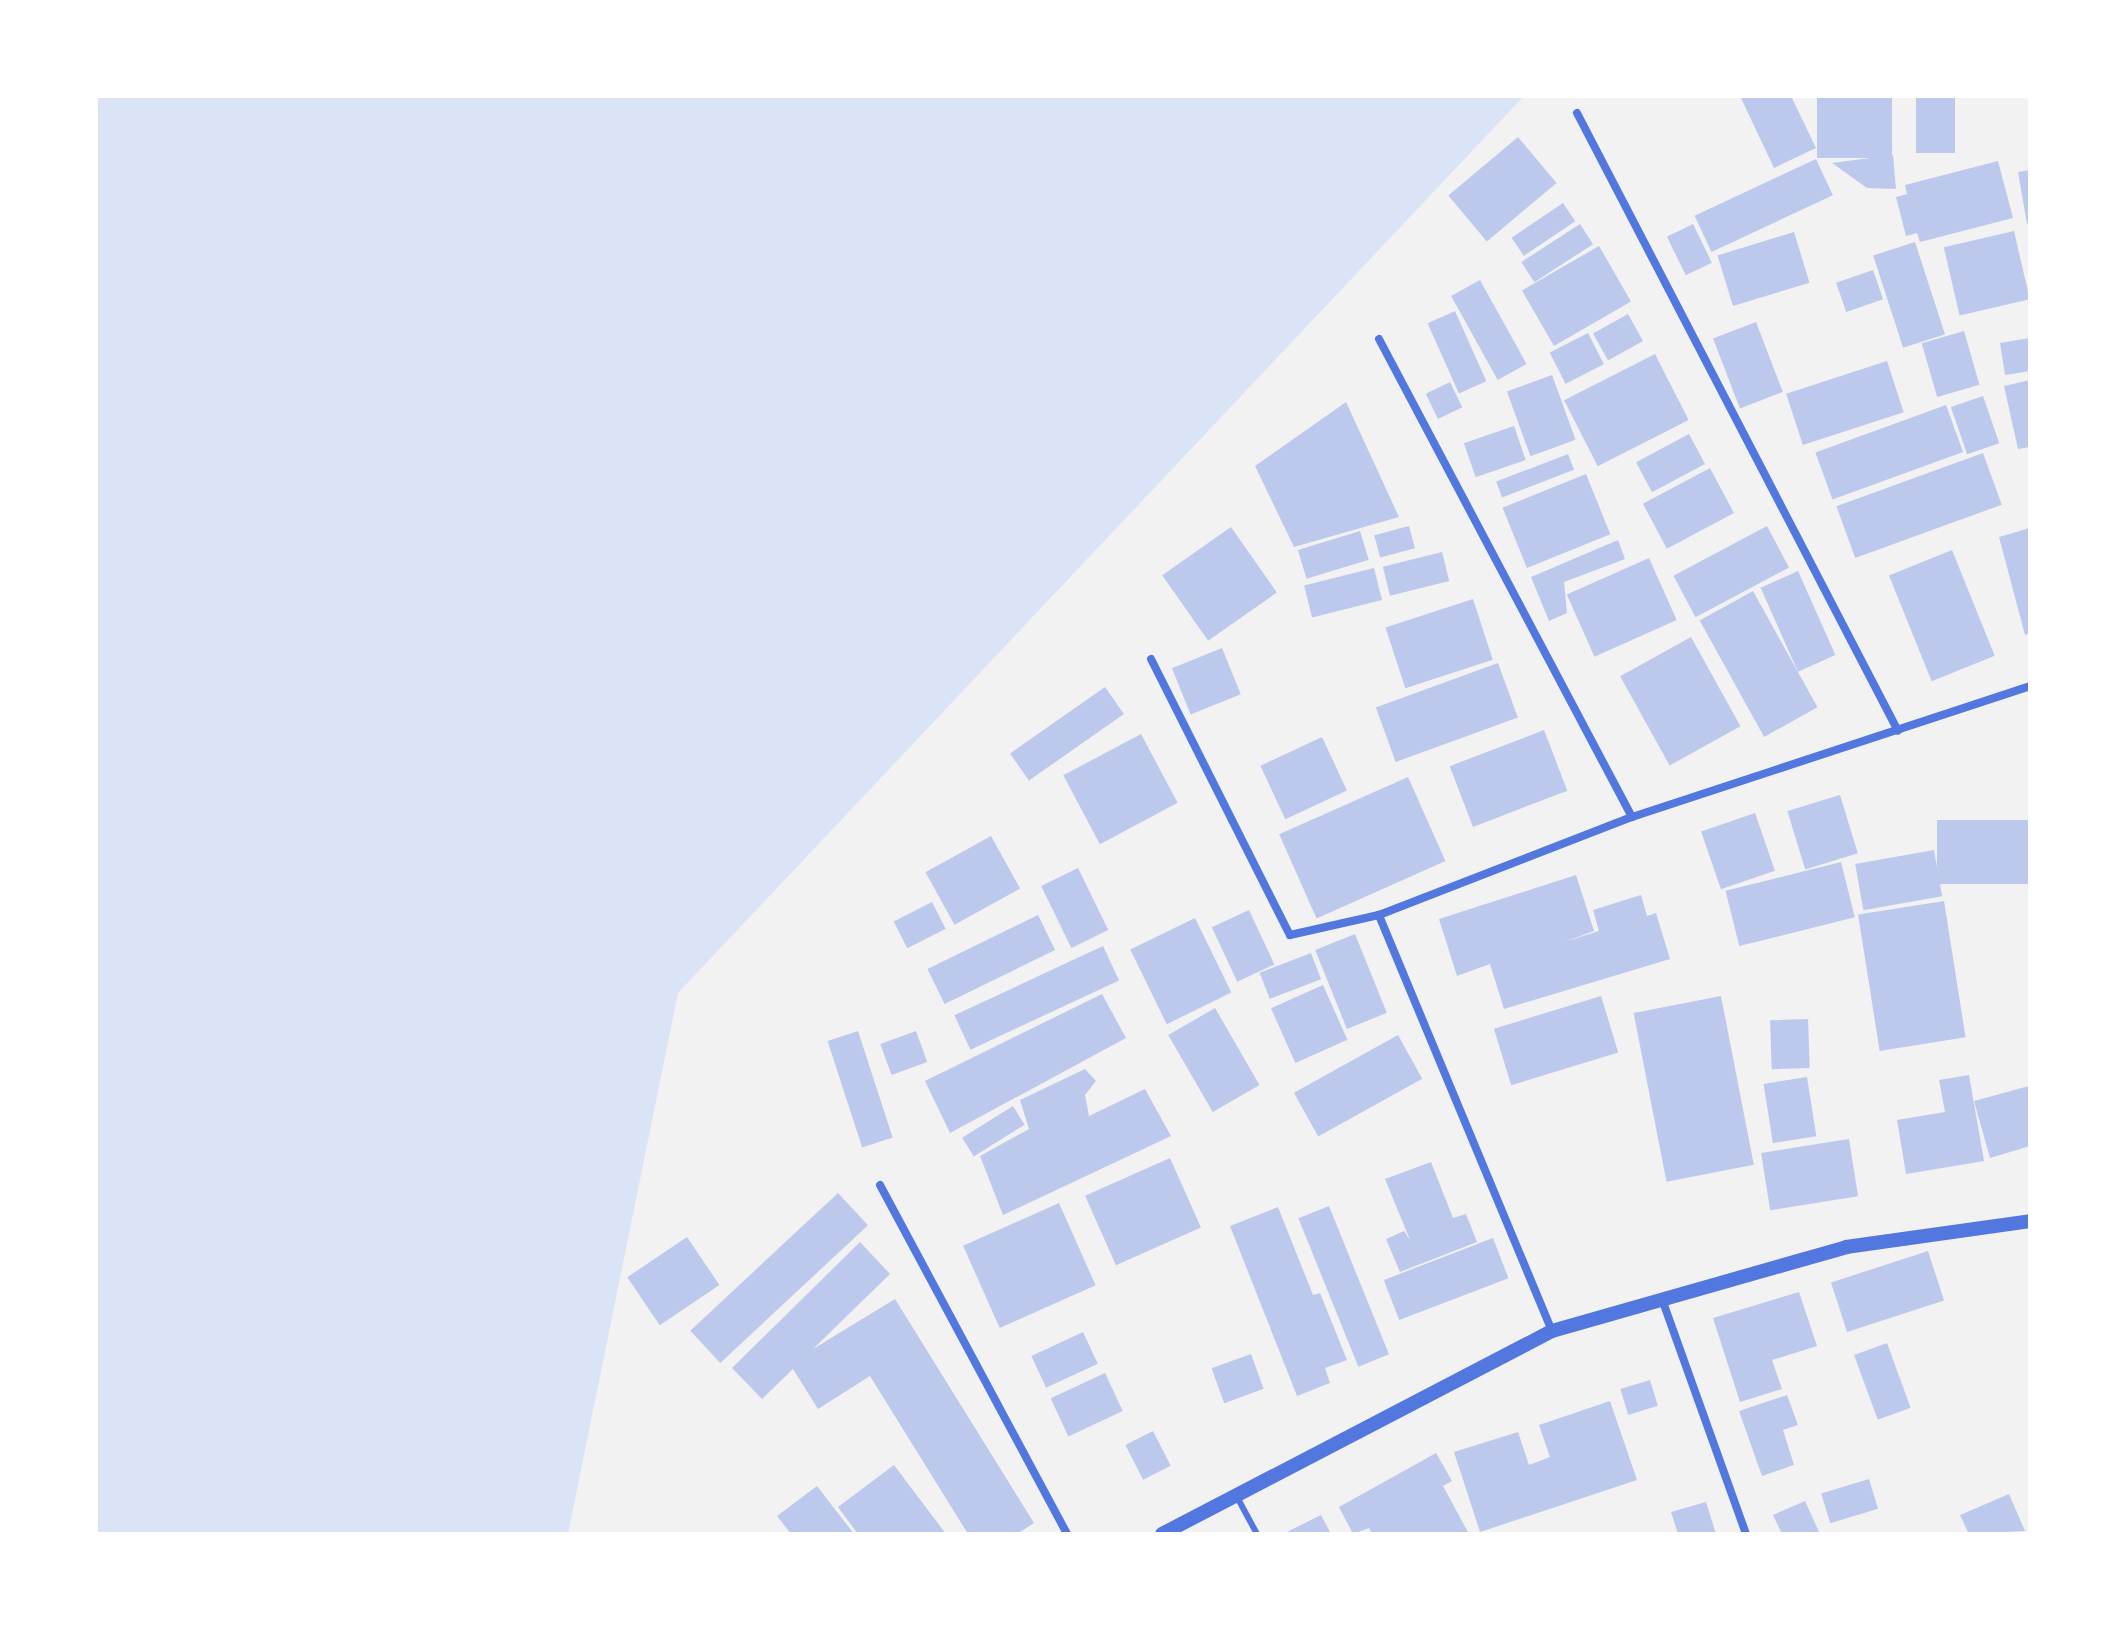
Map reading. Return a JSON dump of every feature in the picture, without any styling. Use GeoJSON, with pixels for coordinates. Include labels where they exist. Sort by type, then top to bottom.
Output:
{"type":"FeatureCollection","features":[{"type":"Feature","properties":{"kind":"street"},"geometry":{"type":"LineString","coordinates":[[1577,113],[1898,731]]}},
{"type":"Feature","properties":{"kind":"street"},"geometry":{"type":"LineString","coordinates":[[1379,339],[1632,817]]}},
{"type":"Feature","properties":{"kind":"street"},"geometry":{"type":"LineString","coordinates":[[1151,659],[1290,935],[1379,915],[1632,817],[2030,686]]}},
{"type":"Feature","properties":{"kind":"street"},"geometry":{"type":"LineString","coordinates":[[1379,915],[1552,1331]]}},
{"type":"Feature","properties":{"kind":"street"},"geometry":{"type":"LineString","coordinates":[[880,1185],[1067,1534]]}},
{"type":"Feature","properties":{"kind":"street"},"geometry":{"type":"LineString","coordinates":[[1162,1534],[1552,1331],[1663,1302],[1846,1247],[2030,1221]]}},
{"type":"Feature","properties":{"kind":"street"},"geometry":{"type":"LineString","coordinates":[[1663,1302],[1746,1534]]}},
{"type":"Feature","properties":{"kind":"lane"},"geometry":{"type":"LineString","coordinates":[[1237,1497],[1257,1534]]}},
{"type":"Feature","properties":{"kind":"shaded area"},"geometry":{"type":"Polygon","coordinates":[[[96,96],[1524,96],[678,993],[568,1534],[96,1534],[96,96]]]}},
{"type":"Feature","properties":{"kind":"building"},"geometry":{"type":"Polygon","coordinates":[[[1740,96],[1791,96],[1816,148],[1774,168],[1740,96]]]}},
{"type":"Feature","properties":{"kind":"building"},"geometry":{"type":"Polygon","coordinates":[[[1817,96],[1892,96],[1892,158],[1817,158],[1817,96]]]}},
{"type":"Feature","properties":{"kind":"building"},"geometry":{"type":"Polygon","coordinates":[[[1916,96],[1955,96],[1955,153],[1916,153],[1916,96]]]}},
{"type":"Feature","properties":{"kind":"building"},"geometry":{"type":"Polygon","coordinates":[[[1518,137],[1557,183],[1487,241],[1448,195],[1518,137]]]}},
{"type":"Feature","properties":{"kind":"building"},"geometry":{"type":"Polygon","coordinates":[[[1893,155],[1896,189],[1867,188],[1832,163],[1893,155]]]}},
{"type":"Feature","properties":{"kind":"building"},"geometry":{"type":"Polygon","coordinates":[[[1816,159],[1833,195],[1711,252],[1695,216],[1816,159]]]}},
{"type":"Feature","properties":{"kind":"building"},"geometry":{"type":"Polygon","coordinates":[[[1998,161],[2013,218],[1920,242],[1917,233],[1906,236],[1896,197],[1907,194],[1905,185],[1998,161]]]}},
{"type":"Feature","properties":{"kind":"building"},"geometry":{"type":"Polygon","coordinates":[[[2030,170],[2030,224],[2027,224],[2018,172],[2030,170]]]}},
{"type":"Feature","properties":{"kind":"building"},"geometry":{"type":"Polygon","coordinates":[[[1563,203],[1575,221],[1524,256],[1512,238],[1563,203]]]}},
{"type":"Feature","properties":{"kind":"building"},"geometry":{"type":"Polygon","coordinates":[[[1580,224],[1593,244],[1534,282],[1521,262],[1580,224]]]}},
{"type":"Feature","properties":{"kind":"building"},"geometry":{"type":"Polygon","coordinates":[[[1693,224],[1712,263],[1686,275],[1667,237],[1693,224]]]}},
{"type":"Feature","properties":{"kind":"building"},"geometry":{"type":"Polygon","coordinates":[[[2014,231],[2030,299],[1960,315],[1944,247],[2014,231]]]}},
{"type":"Feature","properties":{"kind":"building"},"geometry":{"type":"Polygon","coordinates":[[[1794,232],[1809,283],[1733,306],[1717,255],[1794,232]]]}},
{"type":"Feature","properties":{"kind":"building"},"geometry":{"type":"Polygon","coordinates":[[[1915,242],[1945,334],[1903,348],[1873,256],[1915,242]]]}},
{"type":"Feature","properties":{"kind":"building"},"geometry":{"type":"Polygon","coordinates":[[[1599,246],[1631,301],[1554,346],[1522,290],[1599,246]]]}},
{"type":"Feature","properties":{"kind":"building"},"geometry":{"type":"Polygon","coordinates":[[[1873,270],[1883,299],[1846,312],[1836,283],[1873,270]]]}},
{"type":"Feature","properties":{"kind":"building"},"geometry":{"type":"Polygon","coordinates":[[[1480,280],[1527,364],[1498,380],[1451,296],[1480,280]]]}},
{"type":"Feature","properties":{"kind":"building"},"geometry":{"type":"Polygon","coordinates":[[[1455,311],[1486,381],[1459,394],[1428,323],[1455,311]]]}},
{"type":"Feature","properties":{"kind":"building"},"geometry":{"type":"Polygon","coordinates":[[[1628,314],[1643,341],[1608,361],[1593,333],[1628,314]]]}},
{"type":"Feature","properties":{"kind":"building"},"geometry":{"type":"Polygon","coordinates":[[[1756,322],[1783,392],[1740,409],[1713,338],[1756,322]]]}},
{"type":"Feature","properties":{"kind":"building"},"geometry":{"type":"Polygon","coordinates":[[[1964,331],[1979,385],[1937,397],[1922,343],[1964,331]]]}},
{"type":"Feature","properties":{"kind":"building"},"geometry":{"type":"Polygon","coordinates":[[[1588,333],[1604,364],[1566,384],[1550,353],[1588,333]]]}},
{"type":"Feature","properties":{"kind":"building"},"geometry":{"type":"Polygon","coordinates":[[[2030,338],[2030,371],[2005,375],[2000,343],[2030,338]]]}},
{"type":"Feature","properties":{"kind":"building"},"geometry":{"type":"Polygon","coordinates":[[[1655,354],[1689,420],[1598,466],[1564,400],[1655,354]]]}},
{"type":"Feature","properties":{"kind":"building"},"geometry":{"type":"Polygon","coordinates":[[[1887,361],[1904,412],[1803,445],[1786,394],[1887,361]]]}},
{"type":"Feature","properties":{"kind":"building"},"geometry":{"type":"Polygon","coordinates":[[[1552,375],[1576,440],[1530,456],[1507,391],[1552,375]]]}},
{"type":"Feature","properties":{"kind":"building"},"geometry":{"type":"Polygon","coordinates":[[[2030,380],[2030,447],[2018,449],[2004,386],[2030,380]]]}},
{"type":"Feature","properties":{"kind":"building"},"geometry":{"type":"Polygon","coordinates":[[[1450,382],[1462,407],[1438,419],[1426,394],[1450,382]]]}},
{"type":"Feature","properties":{"kind":"building"},"geometry":{"type":"Polygon","coordinates":[[[1983,396],[1999,443],[1967,454],[1951,407],[1983,396]]]}},
{"type":"Feature","properties":{"kind":"building"},"geometry":{"type":"Polygon","coordinates":[[[1346,402],[1399,517],[1294,547],[1255,466],[1346,402]]]}},
{"type":"Feature","properties":{"kind":"building"},"geometry":{"type":"Polygon","coordinates":[[[1946,405],[1963,452],[1832,500],[1815,453],[1946,405]]]}},
{"type":"Feature","properties":{"kind":"building"},"geometry":{"type":"Polygon","coordinates":[[[1514,426],[1526,460],[1476,477],[1464,443],[1514,426]]]}},
{"type":"Feature","properties":{"kind":"building"},"geometry":{"type":"Polygon","coordinates":[[[1689,434],[1705,464],[1652,492],[1636,462],[1689,434]]]}},
{"type":"Feature","properties":{"kind":"building"},"geometry":{"type":"Polygon","coordinates":[[[1983,453],[2002,505],[1855,558],[1836,506],[1983,453]]]}},
{"type":"Feature","properties":{"kind":"building"},"geometry":{"type":"Polygon","coordinates":[[[1568,454],[1574,470],[1502,497],[1496,482],[1568,454]]]}},
{"type":"Feature","properties":{"kind":"building"},"geometry":{"type":"Polygon","coordinates":[[[1710,468],[1734,513],[1667,549],[1643,504],[1710,468]]]}},
{"type":"Feature","properties":{"kind":"building"},"geometry":{"type":"Polygon","coordinates":[[[1586,474],[1610,534],[1527,568],[1503,508],[1586,474]]]}},
{"type":"Feature","properties":{"kind":"building"},"geometry":{"type":"Polygon","coordinates":[[[1409,526],[1415,548],[1380,558],[1374,535],[1409,526]]]}},
{"type":"Feature","properties":{"kind":"building"},"geometry":{"type":"Polygon","coordinates":[[[1767,526],[1789,567],[1695,617],[1673,576],[1767,526]]]}},
{"type":"Feature","properties":{"kind":"building"},"geometry":{"type":"Polygon","coordinates":[[[1231,527],[1277,593],[1208,641],[1162,575],[1231,527]]]}},
{"type":"Feature","properties":{"kind":"building"},"geometry":{"type":"Polygon","coordinates":[[[2030,528],[2030,633],[2025,635],[1999,537],[2030,528]]]}},
{"type":"Feature","properties":{"kind":"building"},"geometry":{"type":"Polygon","coordinates":[[[1360,531],[1369,560],[1307,579],[1298,550],[1360,531]]]}},
{"type":"Feature","properties":{"kind":"building"},"geometry":{"type":"Polygon","coordinates":[[[1618,540],[1625,559],[1564,582],[1567,613],[1549,621],[1531,577],[1618,540]]]}},
{"type":"Feature","properties":{"kind":"building"},"geometry":{"type":"Polygon","coordinates":[[[1952,550],[1995,656],[1932,681],[1889,575],[1952,550]]]}},
{"type":"Feature","properties":{"kind":"building"},"geometry":{"type":"Polygon","coordinates":[[[1442,552],[1449,581],[1390,596],[1383,567],[1442,552]]]}},
{"type":"Feature","properties":{"kind":"building"},"geometry":{"type":"Polygon","coordinates":[[[1649,558],[1677,620],[1594,657],[1567,595],[1649,558]]]}},
{"type":"Feature","properties":{"kind":"building"},"geometry":{"type":"Polygon","coordinates":[[[1374,568],[1382,600],[1312,617],[1304,585],[1374,568]]]}},
{"type":"Feature","properties":{"kind":"building"},"geometry":{"type":"Polygon","coordinates":[[[1798,571],[1835,655],[1798,672],[1761,588],[1798,571]]]}},
{"type":"Feature","properties":{"kind":"building"},"geometry":{"type":"Polygon","coordinates":[[[1753,591],[1817,707],[1764,737],[1700,621],[1753,591]]]}},
{"type":"Feature","properties":{"kind":"building"},"geometry":{"type":"Polygon","coordinates":[[[1473,599],[1493,660],[1405,688],[1386,627],[1473,599]]]}},
{"type":"Feature","properties":{"kind":"building"},"geometry":{"type":"Polygon","coordinates":[[[1691,637],[1740,726],[1670,765],[1620,676],[1691,637]]]}},
{"type":"Feature","properties":{"kind":"building"},"geometry":{"type":"Polygon","coordinates":[[[1222,648],[1241,694],[1191,715],[1172,668],[1222,648]]]}},
{"type":"Feature","properties":{"kind":"building"},"geometry":{"type":"Polygon","coordinates":[[[1498,663],[1518,718],[1396,762],[1376,707],[1498,663]]]}},
{"type":"Feature","properties":{"kind":"building"},"geometry":{"type":"Polygon","coordinates":[[[1105,687],[1124,714],[1029,781],[1010,754],[1105,687]]]}},
{"type":"Feature","properties":{"kind":"building"},"geometry":{"type":"Polygon","coordinates":[[[1544,730],[1567,791],[1473,827],[1450,766],[1544,730]]]}},
{"type":"Feature","properties":{"kind":"building"},"geometry":{"type":"Polygon","coordinates":[[[1141,734],[1178,803],[1100,844],[1063,775],[1141,734]]]}},
{"type":"Feature","properties":{"kind":"building"},"geometry":{"type":"Polygon","coordinates":[[[1322,737],[1347,790],[1285,819],[1260,766],[1322,737]]]}},
{"type":"Feature","properties":{"kind":"building"},"geometry":{"type":"Polygon","coordinates":[[[1408,777],[1445,861],[1317,918],[1279,834],[1408,777]]]}},
{"type":"Feature","properties":{"kind":"building"},"geometry":{"type":"Polygon","coordinates":[[[1840,795],[1858,853],[1805,869],[1787,811],[1840,795]]]}},
{"type":"Feature","properties":{"kind":"building"},"geometry":{"type":"Polygon","coordinates":[[[1755,813],[1775,871],[1721,889],[1701,832],[1755,813]]]}},
{"type":"Feature","properties":{"kind":"building"},"geometry":{"type":"Polygon","coordinates":[[[1937,820],[2030,820],[2030,884],[1937,884],[1937,820]]]}},
{"type":"Feature","properties":{"kind":"building"},"geometry":{"type":"Polygon","coordinates":[[[991,836],[1020,888],[954,925],[925,872],[991,836]]]}},
{"type":"Feature","properties":{"kind":"building"},"geometry":{"type":"Polygon","coordinates":[[[1934,850],[1942,896],[1863,910],[1855,864],[1934,850]]]}},
{"type":"Feature","properties":{"kind":"building"},"geometry":{"type":"Polygon","coordinates":[[[1841,862],[1855,917],[1739,946],[1726,891],[1841,862]]]}},
{"type":"Feature","properties":{"kind":"building"},"geometry":{"type":"Polygon","coordinates":[[[1078,868],[1108,930],[1071,948],[1041,886],[1078,868]]]}},
{"type":"Feature","properties":{"kind":"building"},"geometry":{"type":"Polygon","coordinates":[[[1576,875],[1594,931],[1564,942],[1599,931],[1593,910],[1641,895],[1647,916],[1656,913],[1670,959],[1504,1009],[1490,964],[1457,976],[1439,919],[1576,875]]]}},
{"type":"Feature","properties":{"kind":"building"},"geometry":{"type":"Polygon","coordinates":[[[1944,901],[1966,1037],[1880,1051],[1858,915],[1944,901]]]}},
{"type":"Feature","properties":{"kind":"building"},"geometry":{"type":"Polygon","coordinates":[[[932,902],[946,929],[907,948],[894,922],[932,902]]]}},
{"type":"Feature","properties":{"kind":"building"},"geometry":{"type":"Polygon","coordinates":[[[1249,910],[1274,964],[1237,982],[1212,927],[1249,910]]]}},
{"type":"Feature","properties":{"kind":"building"},"geometry":{"type":"Polygon","coordinates":[[[1038,915],[1055,950],[945,1004],[927,969],[1038,915]]]}},
{"type":"Feature","properties":{"kind":"building"},"geometry":{"type":"Polygon","coordinates":[[[1195,918],[1231,993],[1167,1024],[1130,950],[1195,918]]]}},
{"type":"Feature","properties":{"kind":"building"},"geometry":{"type":"Polygon","coordinates":[[[1355,934],[1387,1013],[1347,1029],[1315,950],[1355,934]]]}},
{"type":"Feature","properties":{"kind":"building"},"geometry":{"type":"Polygon","coordinates":[[[1103,946],[1119,980],[970,1050],[954,1015],[1103,946]]]}},
{"type":"Feature","properties":{"kind":"building"},"geometry":{"type":"Polygon","coordinates":[[[1311,953],[1321,979],[1270,999],[1260,973],[1311,953]]]}},
{"type":"Feature","properties":{"kind":"building"},"geometry":{"type":"Polygon","coordinates":[[[1323,985],[1347,1040],[1295,1063],[1271,1008],[1323,985]]]}},
{"type":"Feature","properties":{"kind":"building"},"geometry":{"type":"Polygon","coordinates":[[[1102,994],[1126,1038],[950,1133],[925,1081],[1102,994]]]}},
{"type":"Feature","properties":{"kind":"building"},"geometry":{"type":"Polygon","coordinates":[[[1601,996],[1618,1052],[1511,1085],[1494,1029],[1601,996]]]}},
{"type":"Feature","properties":{"kind":"building"},"geometry":{"type":"Polygon","coordinates":[[[1721,996],[1754,1165],[1666,1182],[1634,1013],[1721,996]]]}},
{"type":"Feature","properties":{"kind":"building"},"geometry":{"type":"Polygon","coordinates":[[[1215,1008],[1260,1085],[1213,1112],[1168,1035],[1215,1008]]]}},
{"type":"Feature","properties":{"kind":"building"},"geometry":{"type":"Polygon","coordinates":[[[1808,1019],[1810,1068],[1772,1069],[1770,1020],[1808,1019]]]}},
{"type":"Feature","properties":{"kind":"building"},"geometry":{"type":"Polygon","coordinates":[[[858,1031],[893,1138],[862,1147],[828,1041],[858,1031]]]}},
{"type":"Feature","properties":{"kind":"building"},"geometry":{"type":"Polygon","coordinates":[[[916,1031],[927,1062],[892,1075],[880,1044],[916,1031]]]}},
{"type":"Feature","properties":{"kind":"building"},"geometry":{"type":"Polygon","coordinates":[[[1398,1035],[1422,1079],[1318,1136],[1294,1093],[1398,1035]]]}},
{"type":"Feature","properties":{"kind":"building"},"geometry":{"type":"Polygon","coordinates":[[[1085,1069],[1096,1081],[1085,1095],[1089,1116],[1145,1089],[1171,1136],[1003,1215],[980,1156],[1029,1129],[1020,1100],[1085,1069]]]}},
{"type":"Feature","properties":{"kind":"building"},"geometry":{"type":"Polygon","coordinates":[[[1969,1075],[1984,1161],[1906,1174],[1897,1120],[1945,1112],[1939,1080],[1969,1075]]]}},
{"type":"Feature","properties":{"kind":"building"},"geometry":{"type":"Polygon","coordinates":[[[1807,1077],[1816,1136],[1773,1143],[1764,1084],[1807,1077]]]}},
{"type":"Feature","properties":{"kind":"building"},"geometry":{"type":"Polygon","coordinates":[[[2029,1086],[2030,1146],[1990,1158],[1974,1101],[2029,1086]]]}},
{"type":"Feature","properties":{"kind":"building"},"geometry":{"type":"Polygon","coordinates":[[[1013,1106],[1025,1125],[974,1156],[962,1138],[1013,1106]]]}},
{"type":"Feature","properties":{"kind":"building"},"geometry":{"type":"Polygon","coordinates":[[[1849,1139],[1858,1196],[1770,1210],[1761,1153],[1849,1139]]]}},
{"type":"Feature","properties":{"kind":"building"},"geometry":{"type":"Polygon","coordinates":[[[1170,1158],[1201,1227],[1116,1265],[1085,1196],[1170,1158]]]}},
{"type":"Feature","properties":{"kind":"building"},"geometry":{"type":"Polygon","coordinates":[[[1431,1162],[1453,1218],[1466,1214],[1477,1242],[1400,1272],[1386,1239],[1404,1231],[1410,1240],[1385,1179],[1431,1162]]]}},
{"type":"Feature","properties":{"kind":"building"},"geometry":{"type":"Polygon","coordinates":[[[838,1193],[868,1225],[720,1363],[690,1331],[838,1193]]]}},
{"type":"Feature","properties":{"kind":"building"},"geometry":{"type":"Polygon","coordinates":[[[1059,1203],[1096,1285],[1000,1328],[963,1246],[1059,1203]]]}},
{"type":"Feature","properties":{"kind":"building"},"geometry":{"type":"Polygon","coordinates":[[[1329,1206],[1389,1354],[1358,1367],[1298,1218],[1329,1206]]]}},
{"type":"Feature","properties":{"kind":"building"},"geometry":{"type":"Polygon","coordinates":[[[1278,1207],[1313,1295],[1320,1293],[1347,1360],[1325,1368],[1330,1383],[1297,1396],[1230,1226],[1278,1207]]]}},
{"type":"Feature","properties":{"kind":"building"},"geometry":{"type":"Polygon","coordinates":[[[687,1237],[719,1285],[660,1325],[627,1277],[687,1237]]]}},
{"type":"Feature","properties":{"kind":"building"},"geometry":{"type":"Polygon","coordinates":[[[1493,1238],[1508,1278],[1399,1320],[1384,1280],[1493,1238]]]}},
{"type":"Feature","properties":{"kind":"building"},"geometry":{"type":"Polygon","coordinates":[[[860,1242],[890,1274],[813,1349],[895,1299],[1034,1523],[1017,1534],[968,1534],[870,1376],[818,1409],[793,1369],[762,1399],[732,1368],[860,1242]]]}},
{"type":"Feature","properties":{"kind":"building"},"geometry":{"type":"Polygon","coordinates":[[[1928,1251],[1944,1300],[1847,1332],[1831,1283],[1928,1251]]]}},
{"type":"Feature","properties":{"kind":"building"},"geometry":{"type":"Polygon","coordinates":[[[1799,1292],[1817,1346],[1772,1360],[1782,1389],[1740,1402],[1713,1318],[1799,1292]]]}},
{"type":"Feature","properties":{"kind":"building"},"geometry":{"type":"Polygon","coordinates":[[[1083,1332],[1098,1364],[1046,1388],[1031,1356],[1083,1332]]]}},
{"type":"Feature","properties":{"kind":"building"},"geometry":{"type":"Polygon","coordinates":[[[1887,1343],[1911,1408],[1878,1420],[1854,1355],[1887,1343]]]}},
{"type":"Feature","properties":{"kind":"building"},"geometry":{"type":"Polygon","coordinates":[[[1251,1354],[1264,1389],[1224,1403],[1212,1368],[1251,1354]]]}},
{"type":"Feature","properties":{"kind":"building"},"geometry":{"type":"Polygon","coordinates":[[[1105,1373],[1123,1411],[1068,1436],[1051,1398],[1105,1373]]]}},
{"type":"Feature","properties":{"kind":"building"},"geometry":{"type":"Polygon","coordinates":[[[1650,1380],[1658,1406],[1628,1415],[1620,1389],[1650,1380]]]}},
{"type":"Feature","properties":{"kind":"building"},"geometry":{"type":"Polygon","coordinates":[[[1787,1395],[1798,1425],[1783,1430],[1794,1465],[1762,1476],[1739,1411],[1787,1395]]]}},
{"type":"Feature","properties":{"kind":"building"},"geometry":{"type":"Polygon","coordinates":[[[1610,1401],[1637,1480],[1480,1532],[1454,1452],[1518,1432],[1529,1465],[1550,1457],[1539,1425],[1610,1401]]]}},
{"type":"Feature","properties":{"kind":"building"},"geometry":{"type":"Polygon","coordinates":[[[1153,1431],[1171,1466],[1143,1480],[1125,1445],[1153,1431]]]}},
{"type":"Feature","properties":{"kind":"building"},"geometry":{"type":"Polygon","coordinates":[[[1436,1453],[1452,1481],[1443,1486],[1469,1534],[1372,1534],[1369,1528],[1353,1534],[1339,1507],[1436,1453]]]}},
{"type":"Feature","properties":{"kind":"building"},"geometry":{"type":"Polygon","coordinates":[[[894,1465],[946,1534],[858,1534],[838,1507],[894,1465]]]}},
{"type":"Feature","properties":{"kind":"building"},"geometry":{"type":"Polygon","coordinates":[[[1869,1479],[1878,1509],[1830,1523],[1821,1494],[1869,1479]]]}},
{"type":"Feature","properties":{"kind":"building"},"geometry":{"type":"Polygon","coordinates":[[[817,1486],[854,1534],[791,1534],[777,1516],[817,1486]]]}},
{"type":"Feature","properties":{"kind":"building"},"geometry":{"type":"Polygon","coordinates":[[[2009,1494],[2025,1531],[1969,1534],[1960,1515],[2009,1494]]]}},
{"type":"Feature","properties":{"kind":"building"},"geometry":{"type":"Polygon","coordinates":[[[1805,1501],[1820,1534],[1782,1534],[1773,1515],[1805,1501]]]}},
{"type":"Feature","properties":{"kind":"building"},"geometry":{"type":"Polygon","coordinates":[[[1706,1502],[1716,1534],[1678,1534],[1671,1512],[1706,1502]]]}},
{"type":"Feature","properties":{"kind":"building"},"geometry":{"type":"Polygon","coordinates":[[[1321,1515],[1331,1534],[1283,1534],[1321,1515]]]}}]}
